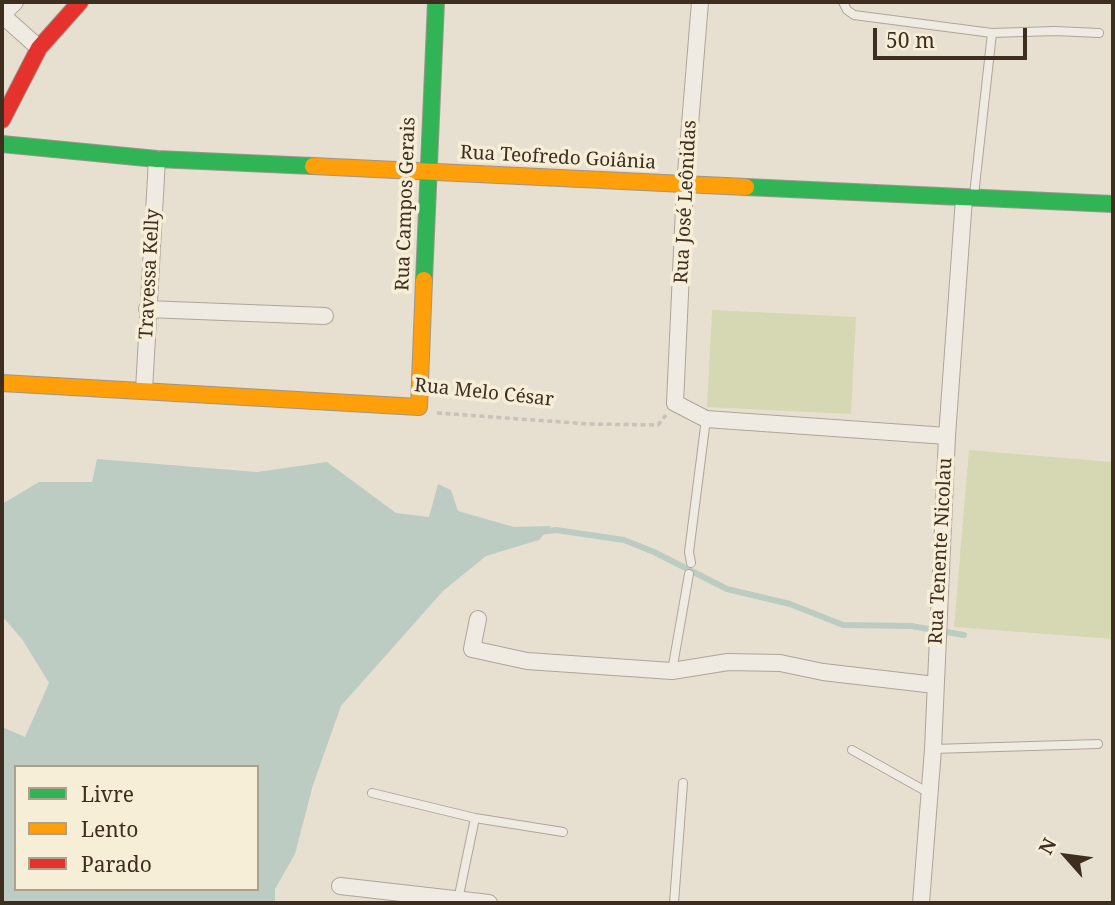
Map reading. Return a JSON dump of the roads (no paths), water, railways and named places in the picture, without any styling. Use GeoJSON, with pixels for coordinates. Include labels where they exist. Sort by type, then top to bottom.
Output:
{"type":"FeatureCollection","features":[{"type":"Feature","properties":{"kind":"street"},"geometry":{"type":"LineString","coordinates":[[15,2],[2,15],[38,48]]}},
{"type":"Feature","properties":{"kind":"street"},"geometry":{"type":"LineString","coordinates":[[2,120],[38,48],[80,2]]}},
{"type":"Feature","properties":{"kind":"street","name":"Rua Campos Gerais"},"geometry":{"type":"LineString","coordinates":[[419,407],[436,2]]}},
{"type":"Feature","properties":{"kind":"street","name":"Rua José Leônidas"},"geometry":{"type":"LineString","coordinates":[[700,2],[685,186],[676,403],[706,419]]}},
{"type":"Feature","properties":{"kind":"street","name":"Rua Teofredo Goiânia"},"geometry":{"type":"LineString","coordinates":[[2,144],[157,159],[300,164],[685,186],[1113,204]]}},
{"type":"Feature","properties":{"kind":"street","name":"Travessa Kelly"},"geometry":{"type":"LineString","coordinates":[[144,390],[157,159]]}},
{"type":"Feature","properties":{"kind":"street","name":"Rua Tenente Nicolau"},"geometry":{"type":"LineString","coordinates":[[921,903],[933,750],[947,436],[969,198]]}},
{"type":"Feature","properties":{"kind":"street"},"geometry":{"type":"LineString","coordinates":[[147,309],[325,316]]}},
{"type":"Feature","properties":{"kind":"street","name":"Rua Melo César"},"geometry":{"type":"LineString","coordinates":[[2,383],[419,407]]}},
{"type":"Feature","properties":{"kind":"street"},"geometry":{"type":"LineString","coordinates":[[706,419],[947,436]]}},
{"type":"Feature","properties":{"kind":"street"},"geometry":{"type":"LineString","coordinates":[[478,619],[472,649],[527,661],[672,671],[728,662],[766,662],[935,685]]}},
{"type":"Feature","properties":{"kind":"street"},"geometry":{"type":"LineString","coordinates":[[340,886],[489,903]]}},
{"type":"Feature","properties":{"kind":"lane"},"geometry":{"type":"LineString","coordinates":[[843,2],[846,10],[855,15],[992,33],[1099,33]]}},
{"type":"Feature","properties":{"kind":"lane"},"geometry":{"type":"LineString","coordinates":[[969,198],[992,33]]}},
{"type":"Feature","properties":{"kind":"lane"},"geometry":{"type":"LineString","coordinates":[[691,564],[689,552],[706,419]]}},
{"type":"Feature","properties":{"kind":"lane"},"geometry":{"type":"LineString","coordinates":[[672,671],[689,574]]}},
{"type":"Feature","properties":{"kind":"lane"},"geometry":{"type":"LineString","coordinates":[[933,750],[1098,744]]}},
{"type":"Feature","properties":{"kind":"lane"},"geometry":{"type":"LineString","coordinates":[[852,751],[929,793]]}},
{"type":"Feature","properties":{"kind":"lane"},"geometry":{"type":"LineString","coordinates":[[674,903],[683,783]]}},
{"type":"Feature","properties":{"kind":"lane"},"geometry":{"type":"LineString","coordinates":[[372,793],[475,818],[563,832]]}},
{"type":"Feature","properties":{"kind":"lane"},"geometry":{"type":"LineString","coordinates":[[458,900],[475,818]]}},
{"type":"Feature","properties":{"kind":"waterway"},"geometry":{"type":"LineString","coordinates":[[540,532],[556,530],[624,540],[727,589],[790,604],[843,625],[911,626],[964,635]]}}]}
